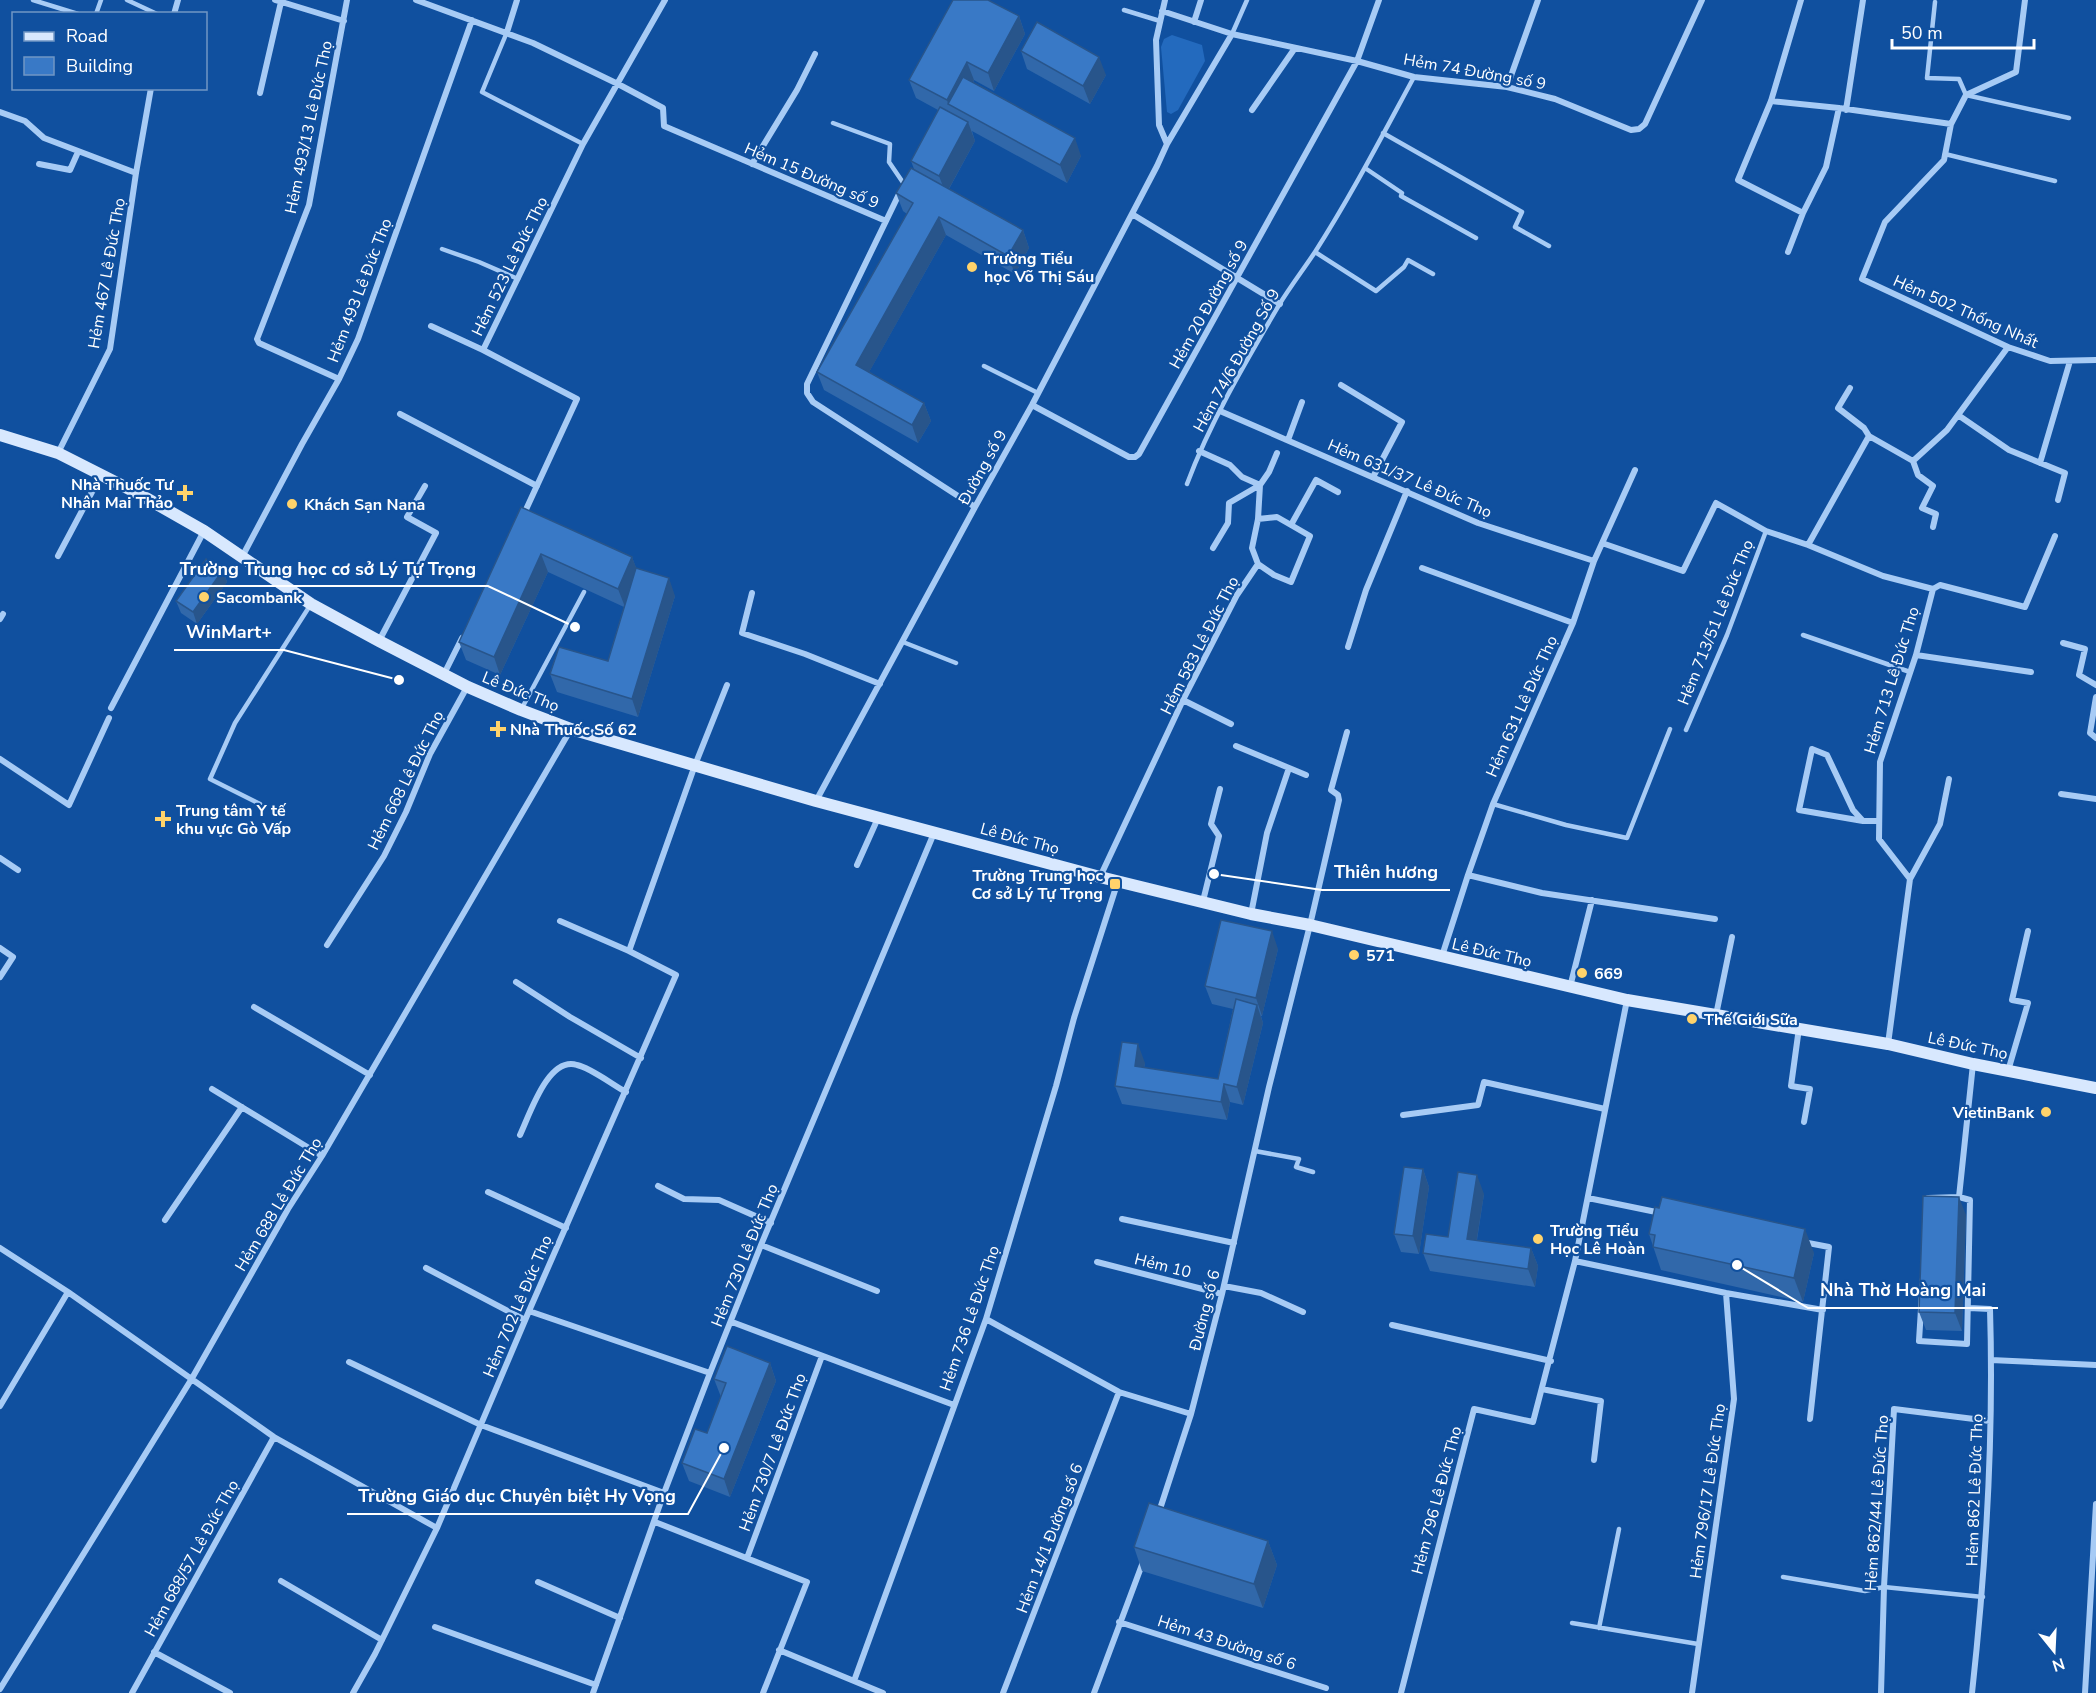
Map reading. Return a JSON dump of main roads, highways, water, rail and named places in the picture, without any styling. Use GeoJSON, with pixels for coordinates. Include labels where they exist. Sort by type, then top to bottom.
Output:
{"type":"FeatureCollection","features":[{"type":"Feature","properties":{"kind":"main road","name":"Lê Đức Thọ"},"geometry":{"type":"LineString","coordinates":[[0,435],[57,453],[140,494],[204,531],[311,604],[443,675],[521,710],[571,729],[878,818],[1100,877],[1251,914],[1310,925],[1627,999],[1888,1044],[1973,1064],[2096,1088]]}},
{"type":"Feature","properties":{"kind":"place","name":"Trường Tiểu học Võ Thị Sáu"},"geometry":{"type":"Point","coordinates":[972,267]}},
{"type":"Feature","properties":{"kind":"place","name":"Nhà Thuốc Tư Nhân Mai Thảo"},"geometry":{"type":"Point","coordinates":[185,493]}},
{"type":"Feature","properties":{"kind":"place","name":"Khách Sạn Nana"},"geometry":{"type":"Point","coordinates":[292,504]}},
{"type":"Feature","properties":{"kind":"place","name":"Sacombank"},"geometry":{"type":"Point","coordinates":[204,597]}},
{"type":"Feature","properties":{"kind":"place","name":"Trường Trung học cơ sở Lý Tự Trọng"},"geometry":{"type":"Point","coordinates":[575,627]}},
{"type":"Feature","properties":{"kind":"place","name":"WinMart+"},"geometry":{"type":"Point","coordinates":[399,680]}},
{"type":"Feature","properties":{"kind":"place","name":"Nhà Thuốc Số 62"},"geometry":{"type":"Point","coordinates":[498,729]}},
{"type":"Feature","properties":{"kind":"place","name":"Trung tâm Y tế khu vực Gò Vấp"},"geometry":{"type":"Point","coordinates":[163,819]}},
{"type":"Feature","properties":{"kind":"place","name":"Thiên hương"},"geometry":{"type":"Point","coordinates":[1214,874]}},
{"type":"Feature","properties":{"kind":"place","name":"Trường Trung học Cơ sở Lý Tự Trọng"},"geometry":{"type":"Point","coordinates":[1115,884]}},
{"type":"Feature","properties":{"kind":"place","name":"571"},"geometry":{"type":"Point","coordinates":[1354,955]}},
{"type":"Feature","properties":{"kind":"place","name":"669"},"geometry":{"type":"Point","coordinates":[1582,973]}},
{"type":"Feature","properties":{"kind":"place","name":"Thế Giới Sữa"},"geometry":{"type":"Point","coordinates":[1692,1019]}},
{"type":"Feature","properties":{"kind":"place","name":"VietinBank"},"geometry":{"type":"Point","coordinates":[2046,1112]}},
{"type":"Feature","properties":{"kind":"place","name":"Trường Tiểu Học Lê Hoàn"},"geometry":{"type":"Point","coordinates":[1538,1239]}},
{"type":"Feature","properties":{"kind":"place","name":"Nhà Thờ Hoàng Mai"},"geometry":{"type":"Point","coordinates":[1737,1265]}},
{"type":"Feature","properties":{"kind":"place","name":"Trường Giáo dục Chuyên biệt Hy Vọng"},"geometry":{"type":"Point","coordinates":[724,1448]}}]}
